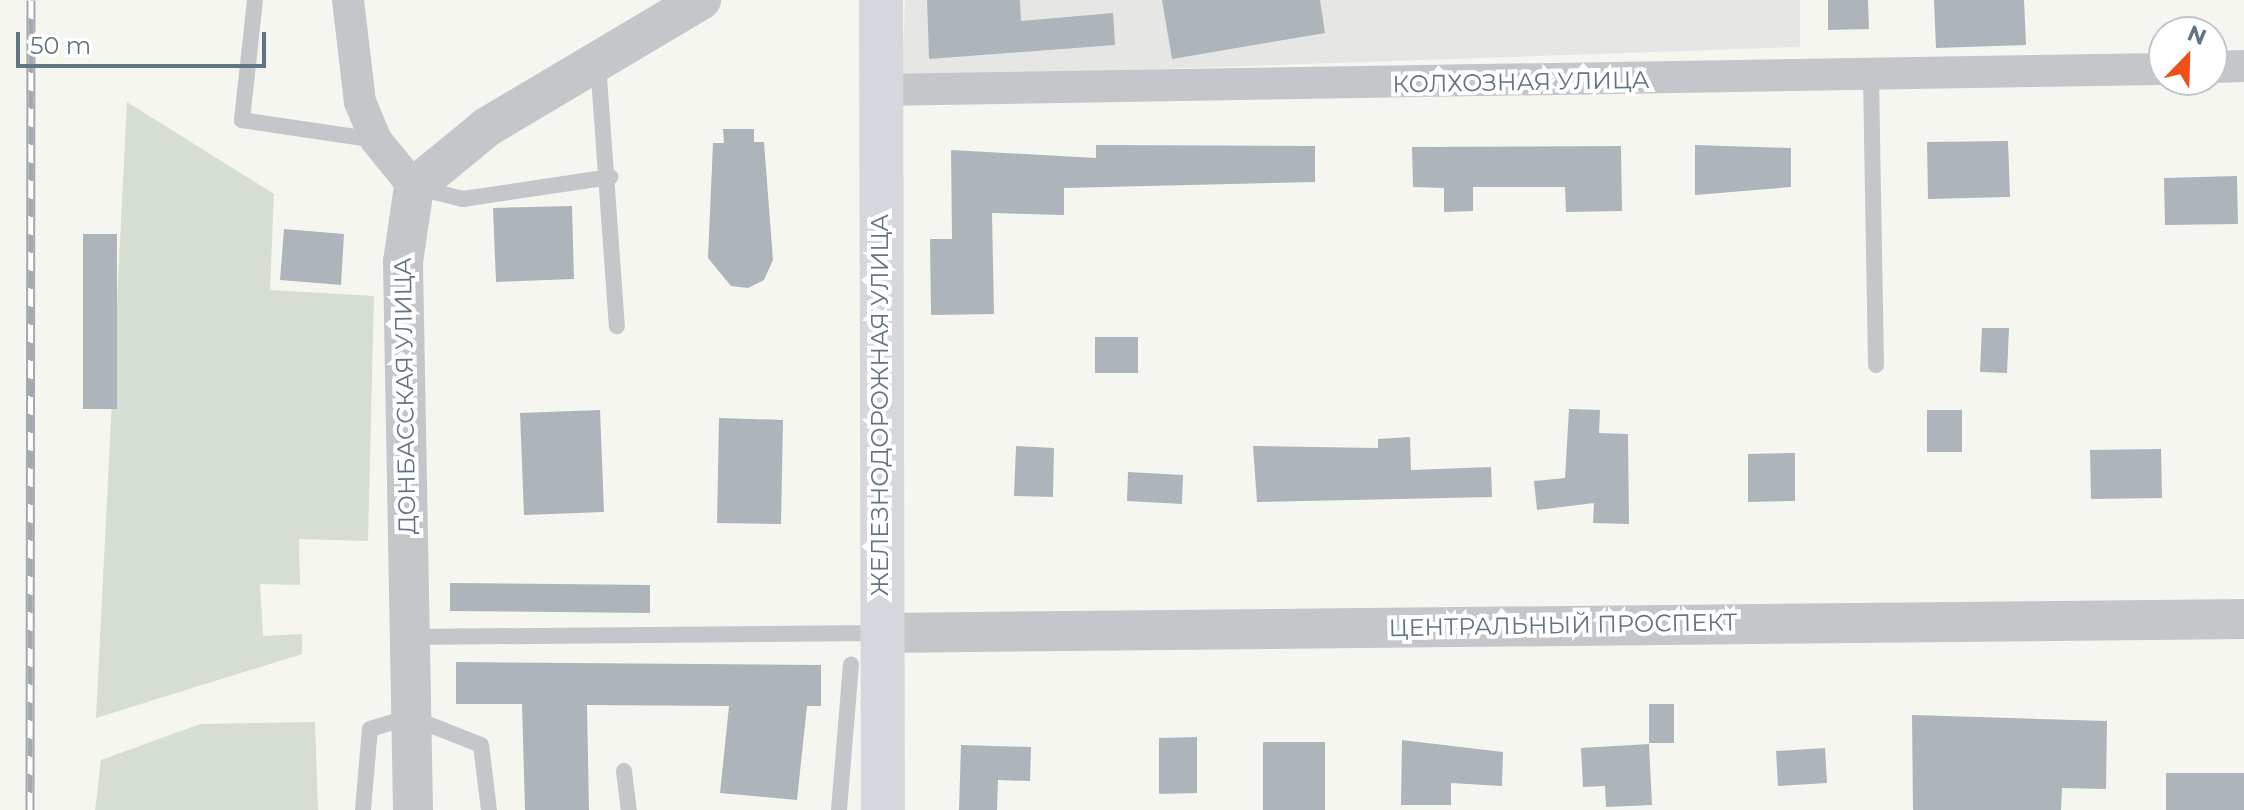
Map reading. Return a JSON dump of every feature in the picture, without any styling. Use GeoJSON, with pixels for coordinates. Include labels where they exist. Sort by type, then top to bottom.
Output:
{"type":"FeatureCollection","features":[{"type":"Feature","properties":{"kind":"main road","name":"ЖЕЛЕЗНОДОРОЖНАЯ УЛИЦА"},"geometry":{"type":"LineString","coordinates":[[881,0],[878,90],[883,810]]}},
{"type":"Feature","properties":{"kind":"street"},"geometry":{"type":"LineString","coordinates":[[348,0],[352,66],[376,140],[414,187],[476,134],[701,0]]}},
{"type":"Feature","properties":{"kind":"street","name":"КОЛХОЗНАЯ УЛИЦА"},"geometry":{"type":"LineString","coordinates":[[878,90],[1871,78],[2148,69]]}},
{"type":"Feature","properties":{"kind":"street","name":"ДОНБАССКАЯ УЛИЦА"},"geometry":{"type":"LineString","coordinates":[[413,810],[403,262],[414,187]]}},
{"type":"Feature","properties":{"kind":"street","name":"ЦЕНТРАЛЬНЫЙ ПРОСПЕКТ"},"geometry":{"type":"LineString","coordinates":[[882,633],[2244,619]]}},
{"type":"Feature","properties":{"kind":"lane"},"geometry":{"type":"LineString","coordinates":[[255,0],[242,120],[376,140]]}},
{"type":"Feature","properties":{"kind":"lane"},"geometry":{"type":"LineString","coordinates":[[597,62],[610,177],[617,326]]}},
{"type":"Feature","properties":{"kind":"lane"},"geometry":{"type":"LineString","coordinates":[[1871,78],[1876,365]]}},
{"type":"Feature","properties":{"kind":"lane"},"geometry":{"type":"LineString","coordinates":[[414,187],[463,199],[610,177]]}},
{"type":"Feature","properties":{"kind":"lane"},"geometry":{"type":"LineString","coordinates":[[408,637],[882,633]]}},
{"type":"Feature","properties":{"kind":"lane"},"geometry":{"type":"LineString","coordinates":[[839,810],[851,664]]}},
{"type":"Feature","properties":{"kind":"lane"},"geometry":{"type":"LineString","coordinates":[[363,810],[370,729],[410,717],[481,745],[489,810]]}},
{"type":"Feature","properties":{"kind":"lane"},"geometry":{"type":"LineString","coordinates":[[624,771],[629,810]]}},
{"type":"Feature","properties":{"kind":"shaded area"},"geometry":{"type":"Polygon","coordinates":[[[905,0],[1800,0],[1800,47],[902,78],[905,0]]]}},
{"type":"Feature","properties":{"kind":"shaded area"},"geometry":{"type":"Polygon","coordinates":[[[127,102],[274,194],[270,290],[374,296],[368,541],[299,539],[300,585],[260,584],[263,636],[302,634],[302,654],[96,718],[127,102]]]}},
{"type":"Feature","properties":{"kind":"shaded area"},"geometry":{"type":"Polygon","coordinates":[[[315,722],[318,810],[95,810],[101,760],[200,724],[315,722]]]}},
{"type":"Feature","properties":{"kind":"building"},"geometry":{"type":"Polygon","coordinates":[[[927,0],[1020,0],[1021,21],[1113,13],[1115,45],[929,59],[927,0]]]}},
{"type":"Feature","properties":{"kind":"building"},"geometry":{"type":"Polygon","coordinates":[[[1162,0],[1320,0],[1325,33],[1172,59],[1162,0]]]}},
{"type":"Feature","properties":{"kind":"building"},"geometry":{"type":"Polygon","coordinates":[[[1828,0],[1868,0],[1869,29],[1828,30],[1828,0]]]}},
{"type":"Feature","properties":{"kind":"building"},"geometry":{"type":"Polygon","coordinates":[[[1934,0],[2024,0],[2026,45],[1936,48],[1934,0]]]}},
{"type":"Feature","properties":{"kind":"building"},"geometry":{"type":"Polygon","coordinates":[[[723,129],[754,129],[754,142],[764,142],[773,260],[764,280],[748,288],[731,286],[708,258],[713,143],[724,143],[723,129]]]}},
{"type":"Feature","properties":{"kind":"building"},"geometry":{"type":"Polygon","coordinates":[[[2008,141],[2010,197],[1928,199],[1927,142],[2008,141]]]}},
{"type":"Feature","properties":{"kind":"building"},"geometry":{"type":"Polygon","coordinates":[[[1096,145],[1315,146],[1315,182],[1064,188],[1064,215],[992,213],[994,314],[931,315],[930,239],[952,239],[951,150],[1096,158],[1096,145]]]}},
{"type":"Feature","properties":{"kind":"building"},"geometry":{"type":"Polygon","coordinates":[[[1695,145],[1791,148],[1791,187],[1695,195],[1695,145]]]}},
{"type":"Feature","properties":{"kind":"building"},"geometry":{"type":"Polygon","coordinates":[[[1621,146],[1622,211],[1566,212],[1565,187],[1473,187],[1473,211],[1444,212],[1444,188],[1413,187],[1412,147],[1621,146]]]}},
{"type":"Feature","properties":{"kind":"building"},"geometry":{"type":"Polygon","coordinates":[[[2237,176],[2238,224],[2165,225],[2164,178],[2237,176]]]}},
{"type":"Feature","properties":{"kind":"building"},"geometry":{"type":"Polygon","coordinates":[[[572,206],[574,279],[496,282],[493,208],[572,206]]]}},
{"type":"Feature","properties":{"kind":"building"},"geometry":{"type":"Polygon","coordinates":[[[284,229],[344,234],[341,285],[280,280],[284,229]]]}},
{"type":"Feature","properties":{"kind":"building"},"geometry":{"type":"Polygon","coordinates":[[[83,234],[117,234],[117,409],[83,409],[83,234]]]}},
{"type":"Feature","properties":{"kind":"building"},"geometry":{"type":"Polygon","coordinates":[[[1982,328],[2009,328],[2007,373],[1980,372],[1982,328]]]}},
{"type":"Feature","properties":{"kind":"building"},"geometry":{"type":"Polygon","coordinates":[[[1095,337],[1138,337],[1138,373],[1095,373],[1095,337]]]}},
{"type":"Feature","properties":{"kind":"building"},"geometry":{"type":"Polygon","coordinates":[[[1569,409],[1600,410],[1599,433],[1628,434],[1629,524],[1593,523],[1594,503],[1537,510],[1534,481],[1565,478],[1569,409]]]}},
{"type":"Feature","properties":{"kind":"building"},"geometry":{"type":"Polygon","coordinates":[[[600,410],[604,512],[524,515],[520,413],[600,410]]]}},
{"type":"Feature","properties":{"kind":"building"},"geometry":{"type":"Polygon","coordinates":[[[1927,410],[1962,410],[1962,452],[1927,452],[1927,410]]]}},
{"type":"Feature","properties":{"kind":"building"},"geometry":{"type":"Polygon","coordinates":[[[719,418],[783,420],[781,524],[717,523],[719,418]]]}},
{"type":"Feature","properties":{"kind":"building"},"geometry":{"type":"Polygon","coordinates":[[[1410,437],[1411,470],[1491,467],[1492,497],[1257,502],[1253,446],[1378,448],[1378,439],[1410,437]]]}},
{"type":"Feature","properties":{"kind":"building"},"geometry":{"type":"Polygon","coordinates":[[[1016,446],[1054,448],[1053,497],[1014,496],[1016,446]]]}},
{"type":"Feature","properties":{"kind":"building"},"geometry":{"type":"Polygon","coordinates":[[[2161,449],[2162,498],[2091,499],[2090,450],[2161,449]]]}},
{"type":"Feature","properties":{"kind":"building"},"geometry":{"type":"Polygon","coordinates":[[[1795,453],[1795,501],[1748,502],[1748,454],[1795,453]]]}},
{"type":"Feature","properties":{"kind":"building"},"geometry":{"type":"Polygon","coordinates":[[[1128,472],[1183,475],[1182,504],[1127,501],[1128,472]]]}},
{"type":"Feature","properties":{"kind":"building"},"geometry":{"type":"Polygon","coordinates":[[[450,583],[650,585],[650,613],[450,611],[450,583]]]}},
{"type":"Feature","properties":{"kind":"building"},"geometry":{"type":"Polygon","coordinates":[[[456,662],[821,665],[821,706],[807,706],[797,800],[720,793],[729,706],[587,705],[589,810],[525,810],[522,704],[456,704],[456,662]]]}},
{"type":"Feature","properties":{"kind":"building"},"geometry":{"type":"Polygon","coordinates":[[[1649,704],[1674,704],[1674,743],[1649,743],[1649,704]]]}},
{"type":"Feature","properties":{"kind":"building"},"geometry":{"type":"Polygon","coordinates":[[[1912,715],[2107,721],[2106,789],[2062,788],[2061,810],[1913,810],[1912,715]]]}},
{"type":"Feature","properties":{"kind":"building"},"geometry":{"type":"Polygon","coordinates":[[[1197,737],[1197,793],[1159,794],[1159,738],[1197,737]]]}},
{"type":"Feature","properties":{"kind":"building"},"geometry":{"type":"Polygon","coordinates":[[[1402,740],[1503,752],[1502,786],[1451,783],[1451,805],[1401,805],[1402,740]]]}},
{"type":"Feature","properties":{"kind":"building"},"geometry":{"type":"Polygon","coordinates":[[[1263,742],[1325,742],[1325,810],[1263,810],[1263,742]]]}},
{"type":"Feature","properties":{"kind":"building"},"geometry":{"type":"Polygon","coordinates":[[[1649,744],[1652,805],[1606,807],[1605,786],[1583,787],[1581,748],[1649,744]]]}},
{"type":"Feature","properties":{"kind":"building"},"geometry":{"type":"Polygon","coordinates":[[[961,745],[1031,747],[1030,781],[998,780],[997,810],[959,810],[961,745]]]}},
{"type":"Feature","properties":{"kind":"building"},"geometry":{"type":"Polygon","coordinates":[[[1825,748],[1827,783],[1778,786],[1776,751],[1825,748]]]}},
{"type":"Feature","properties":{"kind":"building"},"geometry":{"type":"Polygon","coordinates":[[[2166,773],[2244,773],[2244,810],[2166,810],[2166,773]]]}},
{"type":"Feature","properties":{"kind":"railway"},"geometry":{"type":"LineString","coordinates":[[30,810],[31,0]]}}]}
